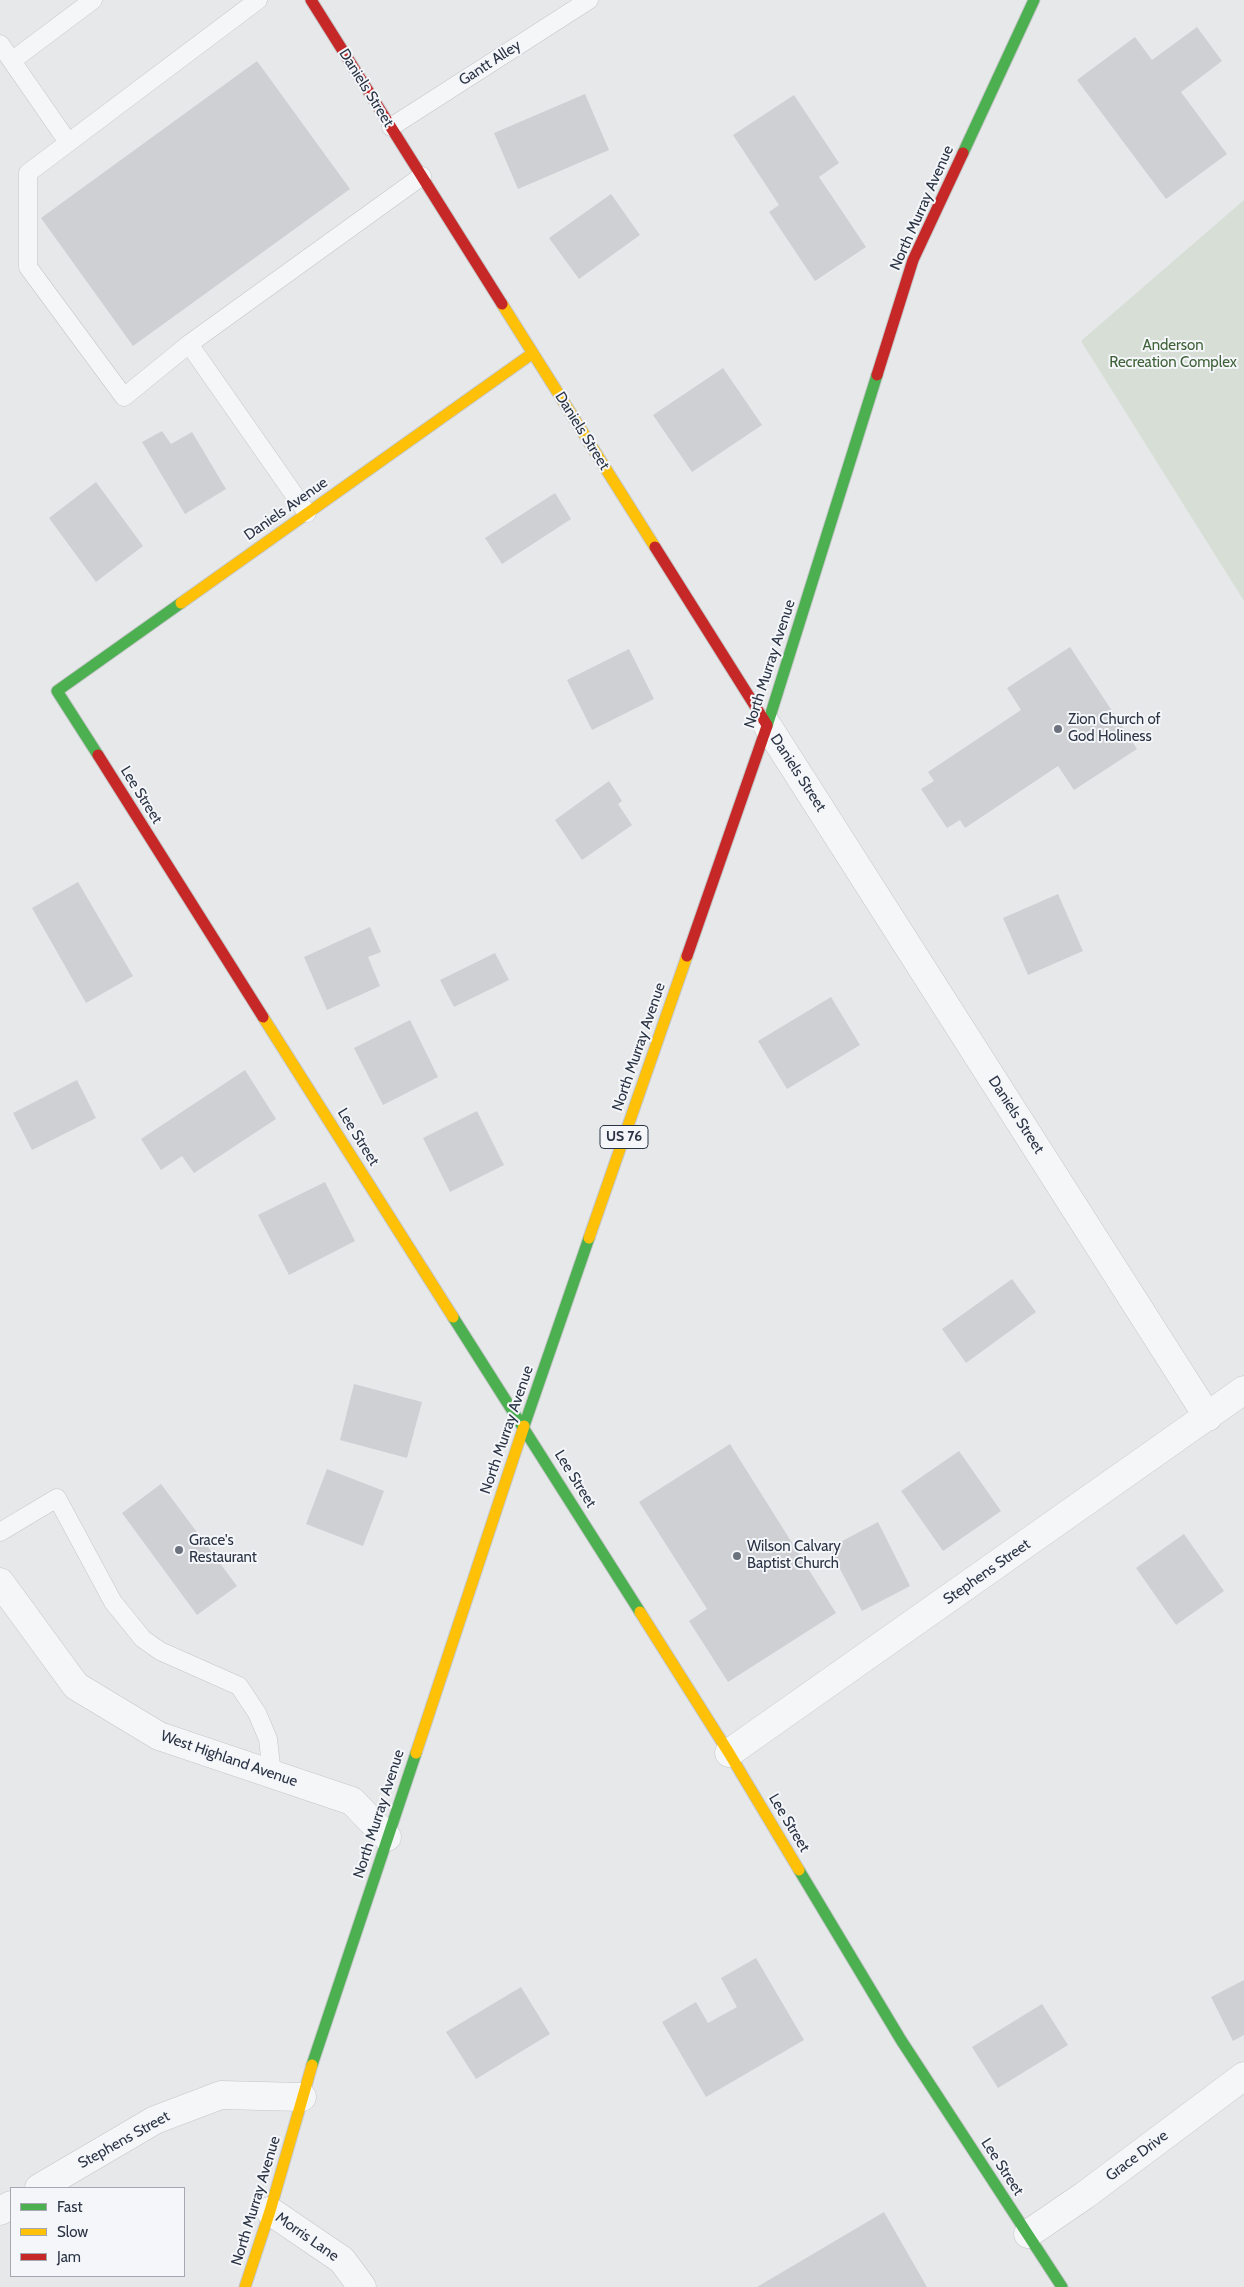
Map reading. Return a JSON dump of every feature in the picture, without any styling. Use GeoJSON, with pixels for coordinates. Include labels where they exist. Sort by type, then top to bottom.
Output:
{"type":"FeatureCollection","features":[{"type":"Feature","properties":{"kind":"street","name":"Daniels Street"},"geometry":{"type":"LineString","coordinates":[[311,0],[767,725],[1208,1417]]}},
{"type":"Feature","properties":{"kind":"street","name":"North Murray Avenue"},"geometry":{"type":"LineString","coordinates":[[245,2287],[270,2211],[302,2097],[524,1426],[767,725],[913,260],[1028,9],[1034,0]]}},
{"type":"Feature","properties":{"kind":"street","name":"Daniels Avenue"},"geometry":{"type":"LineString","coordinates":[[57,690],[532,353]]}},
{"type":"Feature","properties":{"kind":"street","name":"Lee Street"},"geometry":{"type":"LineString","coordinates":[[57,690],[730,1753],[902,2040],[1062,2287]]}},
{"type":"Feature","properties":{"kind":"street","name":"Stephens Street"},"geometry":{"type":"LineString","coordinates":[[730,1753],[1244,1390]]}},
{"type":"Feature","properties":{"kind":"street","name":"West Highland Avenue"},"geometry":{"type":"LineString","coordinates":[[0,1582],[76,1686],[160,1736],[352,1801],[387,1837]]}},
{"type":"Feature","properties":{"kind":"street","name":"Grace Drive"},"geometry":{"type":"LineString","coordinates":[[1028,2234],[1085,2195],[1244,2076]]}},
{"type":"Feature","properties":{"kind":"street","name":"Stephens Street"},"geometry":{"type":"LineString","coordinates":[[41,2187],[155,2120],[221,2095],[302,2097]]}},
{"type":"Feature","properties":{"kind":"street","name":"Morris Lane"},"geometry":{"type":"LineString","coordinates":[[270,2211],[342,2260],[362,2287]]}},
{"type":"Feature","properties":{"kind":"lane"},"geometry":{"type":"LineString","coordinates":[[13,60],[93,0]]}},
{"type":"Feature","properties":{"kind":"lane"},"geometry":{"type":"LineString","coordinates":[[258,0],[28,173],[28,267],[124,397],[189,344],[422,176]]}},
{"type":"Feature","properties":{"kind":"lane","name":"Gantt Alley"},"geometry":{"type":"LineString","coordinates":[[391,127],[590,0]]}},
{"type":"Feature","properties":{"kind":"lane"},"geometry":{"type":"LineString","coordinates":[[0,44],[13,60],[68,142]]}},
{"type":"Feature","properties":{"kind":"lane"},"geometry":{"type":"LineString","coordinates":[[189,344],[307,513]]}},
{"type":"Feature","properties":{"kind":"lane"},"geometry":{"type":"LineString","coordinates":[[0,1532],[57,1498],[113,1602],[143,1639],[160,1651],[239,1686],[257,1713],[268,1739],[272,1774]]}},
{"type":"Feature","properties":{"kind":"green space","name":"Anderson Recreation Complex"},"geometry":{"type":"Polygon","coordinates":[[[1244,200],[1244,601],[1081,341],[1244,200]]]}},
{"type":"Feature","properties":{"kind":"building"},"geometry":{"type":"Polygon","coordinates":[[[1197,27],[1222,61],[1181,92],[1227,154],[1166,199],[1077,80],[1135,37],[1152,60],[1197,27]]]}},
{"type":"Feature","properties":{"kind":"building"},"geometry":{"type":"Polygon","coordinates":[[[257,61],[350,189],[133,346],[41,218],[257,61]]]}},
{"type":"Feature","properties":{"kind":"building"},"geometry":{"type":"Polygon","coordinates":[[[585,94],[609,150],[518,189],[494,133],[585,94]]]}},
{"type":"Feature","properties":{"kind":"building"},"geometry":{"type":"Polygon","coordinates":[[[794,95],[839,163],[819,177],[866,247],[815,281],[769,212],[779,205],[733,135],[794,95]]]}},
{"type":"Feature","properties":{"kind":"building"},"geometry":{"type":"Polygon","coordinates":[[[611,194],[640,235],[579,279],[549,238],[611,194]]]}},
{"type":"Feature","properties":{"kind":"building"},"geometry":{"type":"Polygon","coordinates":[[[723,368],[762,425],[692,472],[653,415],[723,368]]]}},
{"type":"Feature","properties":{"kind":"building"},"geometry":{"type":"Polygon","coordinates":[[[162,431],[171,444],[192,432],[226,489],[185,514],[142,442],[162,431]]]}},
{"type":"Feature","properties":{"kind":"building"},"geometry":{"type":"Polygon","coordinates":[[[96,482],[143,546],[96,582],[49,518],[96,482]]]}},
{"type":"Feature","properties":{"kind":"building"},"geometry":{"type":"Polygon","coordinates":[[[555,493],[571,519],[502,564],[485,538],[555,493]]]}},
{"type":"Feature","properties":{"kind":"building","name":"Zion Church of God Holiness"},"geometry":{"type":"Polygon","coordinates":[[[1070,647],[1137,749],[1074,790],[1058,766],[965,828],[960,820],[947,828],[921,789],[934,781],[928,772],[1021,710],[1007,688],[1070,647]]]}},
{"type":"Feature","properties":{"kind":"building"},"geometry":{"type":"Polygon","coordinates":[[[629,649],[654,699],[592,730],[567,680],[629,649]]]}},
{"type":"Feature","properties":{"kind":"building"},"geometry":{"type":"Polygon","coordinates":[[[609,781],[622,801],[618,804],[632,825],[582,860],[555,820],[609,781]]]}},
{"type":"Feature","properties":{"kind":"building"},"geometry":{"type":"Polygon","coordinates":[[[78,882],[133,976],[86,1003],[32,908],[78,882]]]}},
{"type":"Feature","properties":{"kind":"building"},"geometry":{"type":"Polygon","coordinates":[[[1058,894],[1083,951],[1028,975],[1003,918],[1058,894]]]}},
{"type":"Feature","properties":{"kind":"building"},"geometry":{"type":"Polygon","coordinates":[[[370,927],[381,952],[368,957],[380,986],[327,1010],[304,957],[370,927]]]}},
{"type":"Feature","properties":{"kind":"building"},"geometry":{"type":"Polygon","coordinates":[[[495,953],[509,980],[454,1007],[440,980],[495,953]]]}},
{"type":"Feature","properties":{"kind":"building"},"geometry":{"type":"Polygon","coordinates":[[[831,997],[860,1045],[787,1089],[758,1041],[831,997]]]}},
{"type":"Feature","properties":{"kind":"building"},"geometry":{"type":"Polygon","coordinates":[[[410,1020],[438,1077],[383,1105],[354,1048],[410,1020]]]}},
{"type":"Feature","properties":{"kind":"building"},"geometry":{"type":"Polygon","coordinates":[[[245,1070],[276,1119],[194,1173],[182,1156],[161,1170],[141,1139],[245,1070]]]}},
{"type":"Feature","properties":{"kind":"building"},"geometry":{"type":"Polygon","coordinates":[[[77,1080],[96,1118],[32,1150],[13,1113],[77,1080]]]}},
{"type":"Feature","properties":{"kind":"building"},"geometry":{"type":"Polygon","coordinates":[[[477,1111],[504,1165],[450,1192],[423,1138],[477,1111]]]}},
{"type":"Feature","properties":{"kind":"building"},"geometry":{"type":"Polygon","coordinates":[[[325,1182],[355,1241],[289,1275],[258,1215],[325,1182]]]}},
{"type":"Feature","properties":{"kind":"building"},"geometry":{"type":"Polygon","coordinates":[[[1012,1279],[1036,1312],[966,1363],[942,1329],[1012,1279]]]}},
{"type":"Feature","properties":{"kind":"building"},"geometry":{"type":"Polygon","coordinates":[[[354,1384],[422,1402],[407,1458],[340,1440],[354,1384]]]}},
{"type":"Feature","properties":{"kind":"building","name":"Wilson Calvary Baptist Church"},"geometry":{"type":"Polygon","coordinates":[[[730,1444],[836,1613],[728,1682],[689,1621],[707,1609],[639,1502],[730,1444]]]}},
{"type":"Feature","properties":{"kind":"building"},"geometry":{"type":"Polygon","coordinates":[[[959,1451],[1001,1511],[943,1551],[901,1491],[959,1451]]]}},
{"type":"Feature","properties":{"kind":"building"},"geometry":{"type":"Polygon","coordinates":[[[327,1469],[384,1491],[363,1546],[306,1524],[327,1469]]]}},
{"type":"Feature","properties":{"kind":"building","name":"Grace's Restaurant"},"geometry":{"type":"Polygon","coordinates":[[[161,1484],[237,1586],[197,1615],[122,1513],[161,1484]]]}},
{"type":"Feature","properties":{"kind":"building"},"geometry":{"type":"Polygon","coordinates":[[[878,1522],[910,1586],[862,1611],[829,1548],[878,1522]]]}},
{"type":"Feature","properties":{"kind":"building"},"geometry":{"type":"Polygon","coordinates":[[[1184,1534],[1224,1591],[1176,1625],[1136,1568],[1184,1534]]]}},
{"type":"Feature","properties":{"kind":"building"},"geometry":{"type":"Polygon","coordinates":[[[756,1958],[804,2040],[706,2097],[662,2022],[696,2002],[708,2023],[737,2007],[721,1978],[756,1958]]]}},
{"type":"Feature","properties":{"kind":"building"},"geometry":{"type":"Polygon","coordinates":[[[1244,1980],[1244,2035],[1233,2041],[1211,1997],[1244,1980]]]}},
{"type":"Feature","properties":{"kind":"building"},"geometry":{"type":"Polygon","coordinates":[[[521,1987],[550,2034],[476,2079],[446,2032],[521,1987]]]}},
{"type":"Feature","properties":{"kind":"building"},"geometry":{"type":"Polygon","coordinates":[[[1042,2004],[1068,2045],[998,2088],[972,2047],[1042,2004]]]}},
{"type":"Feature","properties":{"kind":"building"},"geometry":{"type":"Polygon","coordinates":[[[884,2212],[927,2287],[757,2287],[884,2212]]]}},
{"type":"Feature","properties":{"kind":"traffic: fast"},"geometry":{"type":"LineString","coordinates":[[963,153],[1034,0]]}},
{"type":"Feature","properties":{"kind":"traffic: fast"},"geometry":{"type":"LineString","coordinates":[[767,726],[877,375]]}},
{"type":"Feature","properties":{"kind":"traffic: fast"},"geometry":{"type":"LineString","coordinates":[[98,755],[57,691],[181,603]]}},
{"type":"Feature","properties":{"kind":"traffic: fast"},"geometry":{"type":"LineString","coordinates":[[524,1426],[589,1238]]}},
{"type":"Feature","properties":{"kind":"traffic: fast"},"geometry":{"type":"LineString","coordinates":[[453,1317],[640,1612]]}},
{"type":"Feature","properties":{"kind":"traffic: fast"},"geometry":{"type":"LineString","coordinates":[[312,2065],[416,1753]]}},
{"type":"Feature","properties":{"kind":"traffic: fast"},"geometry":{"type":"LineString","coordinates":[[799,1870],[901,2040],[1062,2287]]}},
{"type":"Feature","properties":{"kind":"traffic: slow"},"geometry":{"type":"LineString","coordinates":[[502,304],[655,547]]}},
{"type":"Feature","properties":{"kind":"traffic: slow"},"geometry":{"type":"LineString","coordinates":[[181,603],[533,353]]}},
{"type":"Feature","properties":{"kind":"traffic: slow"},"geometry":{"type":"LineString","coordinates":[[589,1238],[687,956]]}},
{"type":"Feature","properties":{"kind":"traffic: slow"},"geometry":{"type":"LineString","coordinates":[[263,1017],[453,1317]]}},
{"type":"Feature","properties":{"kind":"traffic: slow"},"geometry":{"type":"LineString","coordinates":[[416,1753],[524,1426]]}},
{"type":"Feature","properties":{"kind":"traffic: slow"},"geometry":{"type":"LineString","coordinates":[[640,1612],[729,1753],[799,1870]]}},
{"type":"Feature","properties":{"kind":"traffic: slow"},"geometry":{"type":"LineString","coordinates":[[245,2287],[270,2211],[312,2065]]}},
{"type":"Feature","properties":{"kind":"traffic: jam"},"geometry":{"type":"LineString","coordinates":[[311,0],[502,304]]}},
{"type":"Feature","properties":{"kind":"traffic: jam"},"geometry":{"type":"LineString","coordinates":[[877,375],[913,260],[963,153]]}},
{"type":"Feature","properties":{"kind":"traffic: jam"},"geometry":{"type":"LineString","coordinates":[[655,547],[767,725]]}},
{"type":"Feature","properties":{"kind":"traffic: jam"},"geometry":{"type":"LineString","coordinates":[[687,956],[767,726]]}},
{"type":"Feature","properties":{"kind":"traffic: jam"},"geometry":{"type":"LineString","coordinates":[[98,755],[263,1017]]}},
{"type":"Feature","properties":{"kind":"place","name":"Zion Church of God Holiness"},"geometry":{"type":"Point","coordinates":[1058,729]}},
{"type":"Feature","properties":{"kind":"place","name":"Grace's Restaurant"},"geometry":{"type":"Point","coordinates":[179,1550]}},
{"type":"Feature","properties":{"kind":"place","name":"Wilson Calvary Baptist Church"},"geometry":{"type":"Point","coordinates":[737,1556]}}]}
